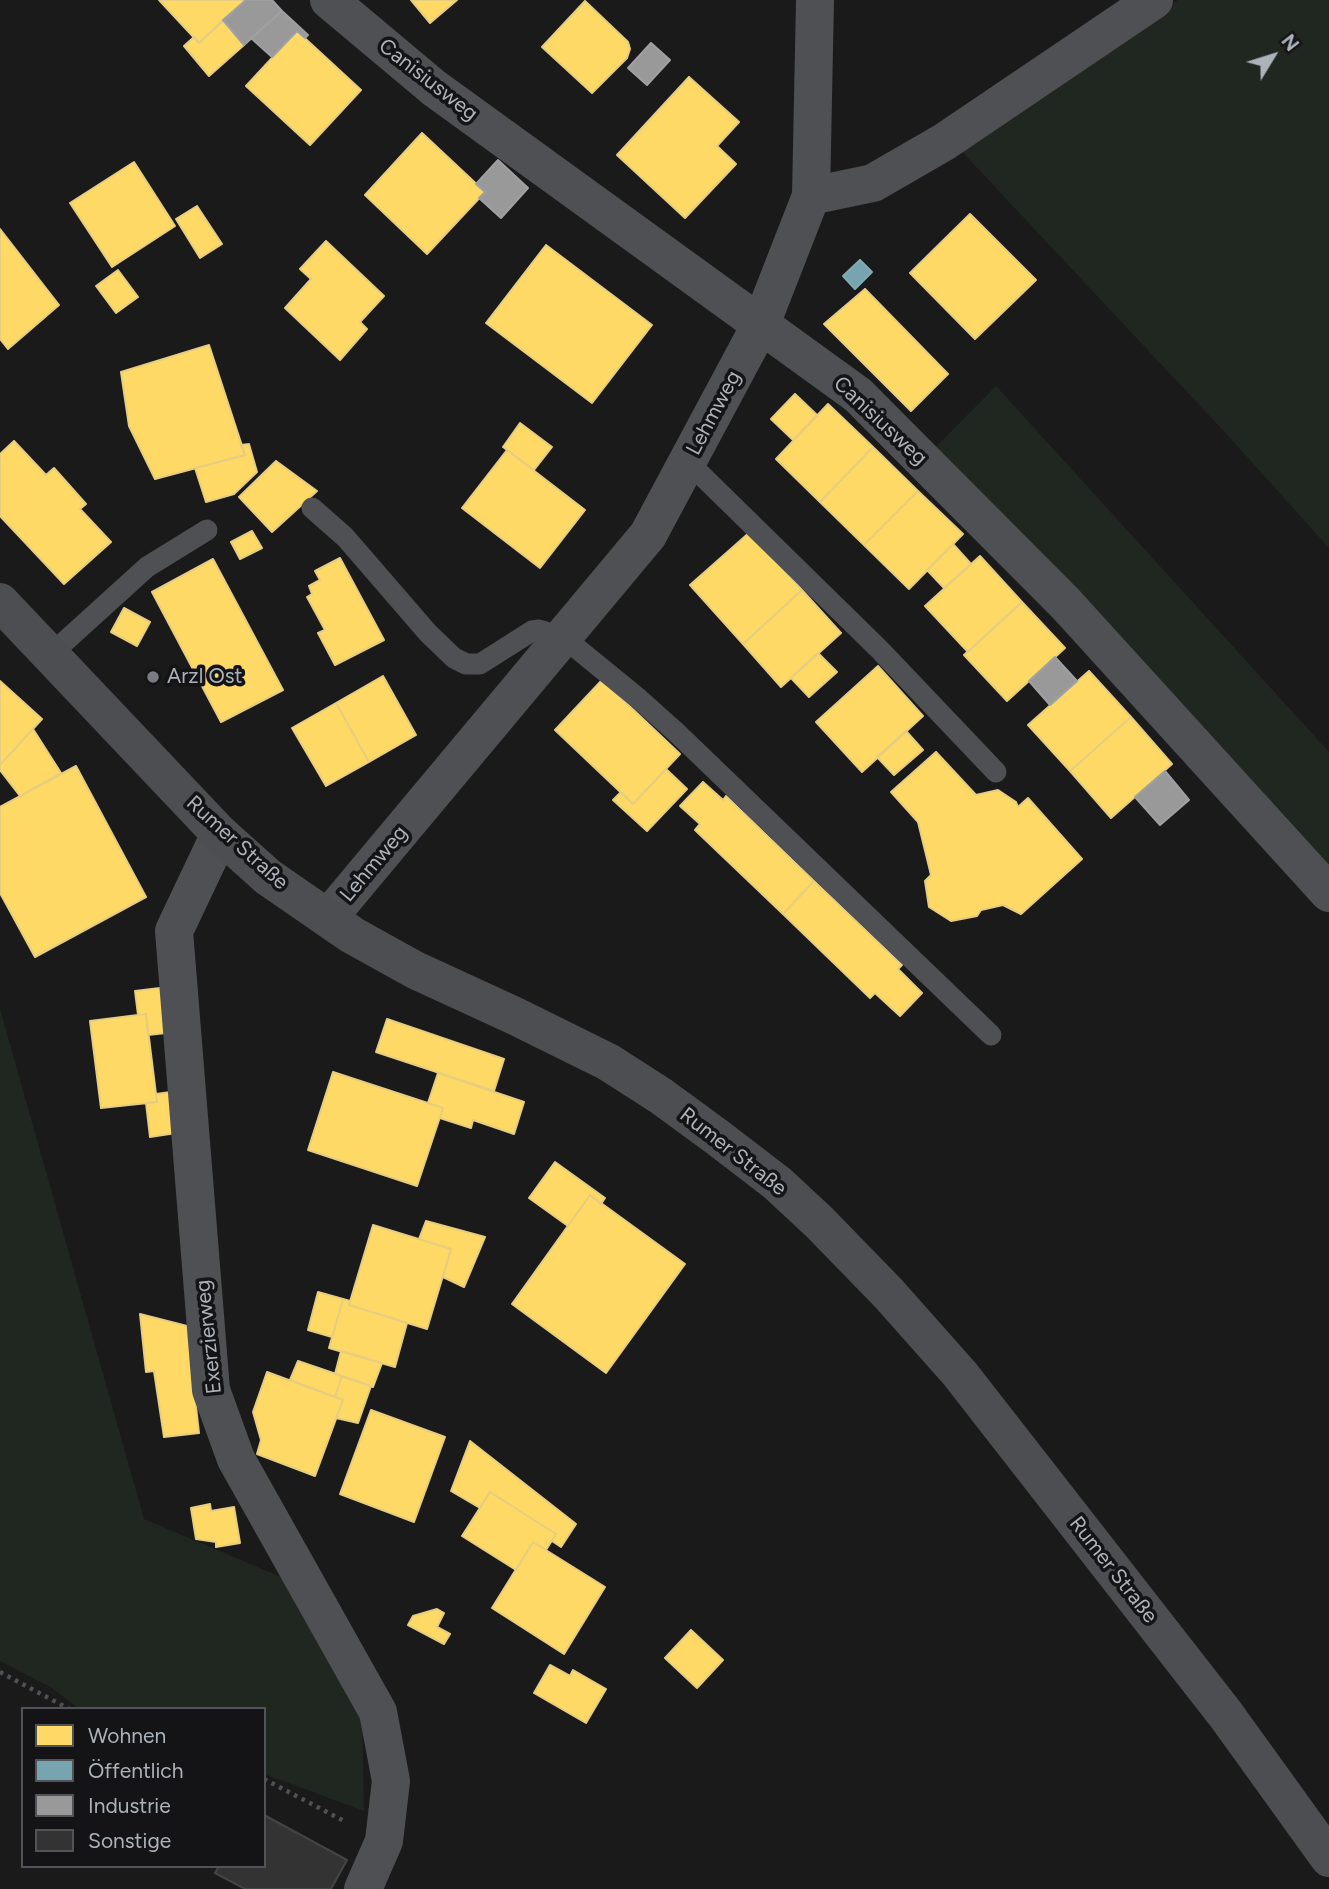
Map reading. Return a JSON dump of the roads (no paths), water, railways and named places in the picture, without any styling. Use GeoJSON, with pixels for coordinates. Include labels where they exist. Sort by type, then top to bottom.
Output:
{"type":"FeatureCollection","features":[{"type":"Feature","properties":{"kind":"main road","name":"Rumer Straße"},"geometry":{"type":"LineString","coordinates":[[0,602],[220,834],[268,877],[352,935],[415,970],[608,1062],[662,1096],[718,1137],[777,1183],[819,1222],[889,1294],[960,1374],[1226,1715],[1329,1857]]}},
{"type":"Feature","properties":{"kind":"street","name":"Canisiusweg"},"geometry":{"type":"LineString","coordinates":[[329,0],[434,89],[858,395],[1066,604],[1329,893]]}},
{"type":"Feature","properties":{"kind":"street"},"geometry":{"type":"LineString","coordinates":[[814,0],[811,195],[873,183],[944,142],[1154,0]]}},
{"type":"Feature","properties":{"kind":"street","name":"Lehmweg"},"geometry":{"type":"LineString","coordinates":[[328,918],[648,535],[761,324],[811,195]]}},
{"type":"Feature","properties":{"kind":"street","name":"Exerzierweg"},"geometry":{"type":"LineString","coordinates":[[220,834],[174,932],[211,1390],[236,1459],[378,1712],[391,1781],[384,1842],[363,1889]]}},
{"type":"Feature","properties":{"kind":"lane"},"geometry":{"type":"LineString","coordinates":[[688,462],[880,650],[996,772]]}},
{"type":"Feature","properties":{"kind":"lane"},"geometry":{"type":"LineString","coordinates":[[312,508],[345,537],[428,633],[454,657],[466,664],[471,666],[485,661],[532,631],[539,630],[563,637],[677,733],[991,1035]]}},
{"type":"Feature","properties":{"kind":"lane"},"geometry":{"type":"LineString","coordinates":[[50,655],[147,567],[207,530]]}},
{"type":"Feature","properties":{"kind":"place","name":"Arzl Ost"},"geometry":{"type":"Point","coordinates":[153,677]}}]}
